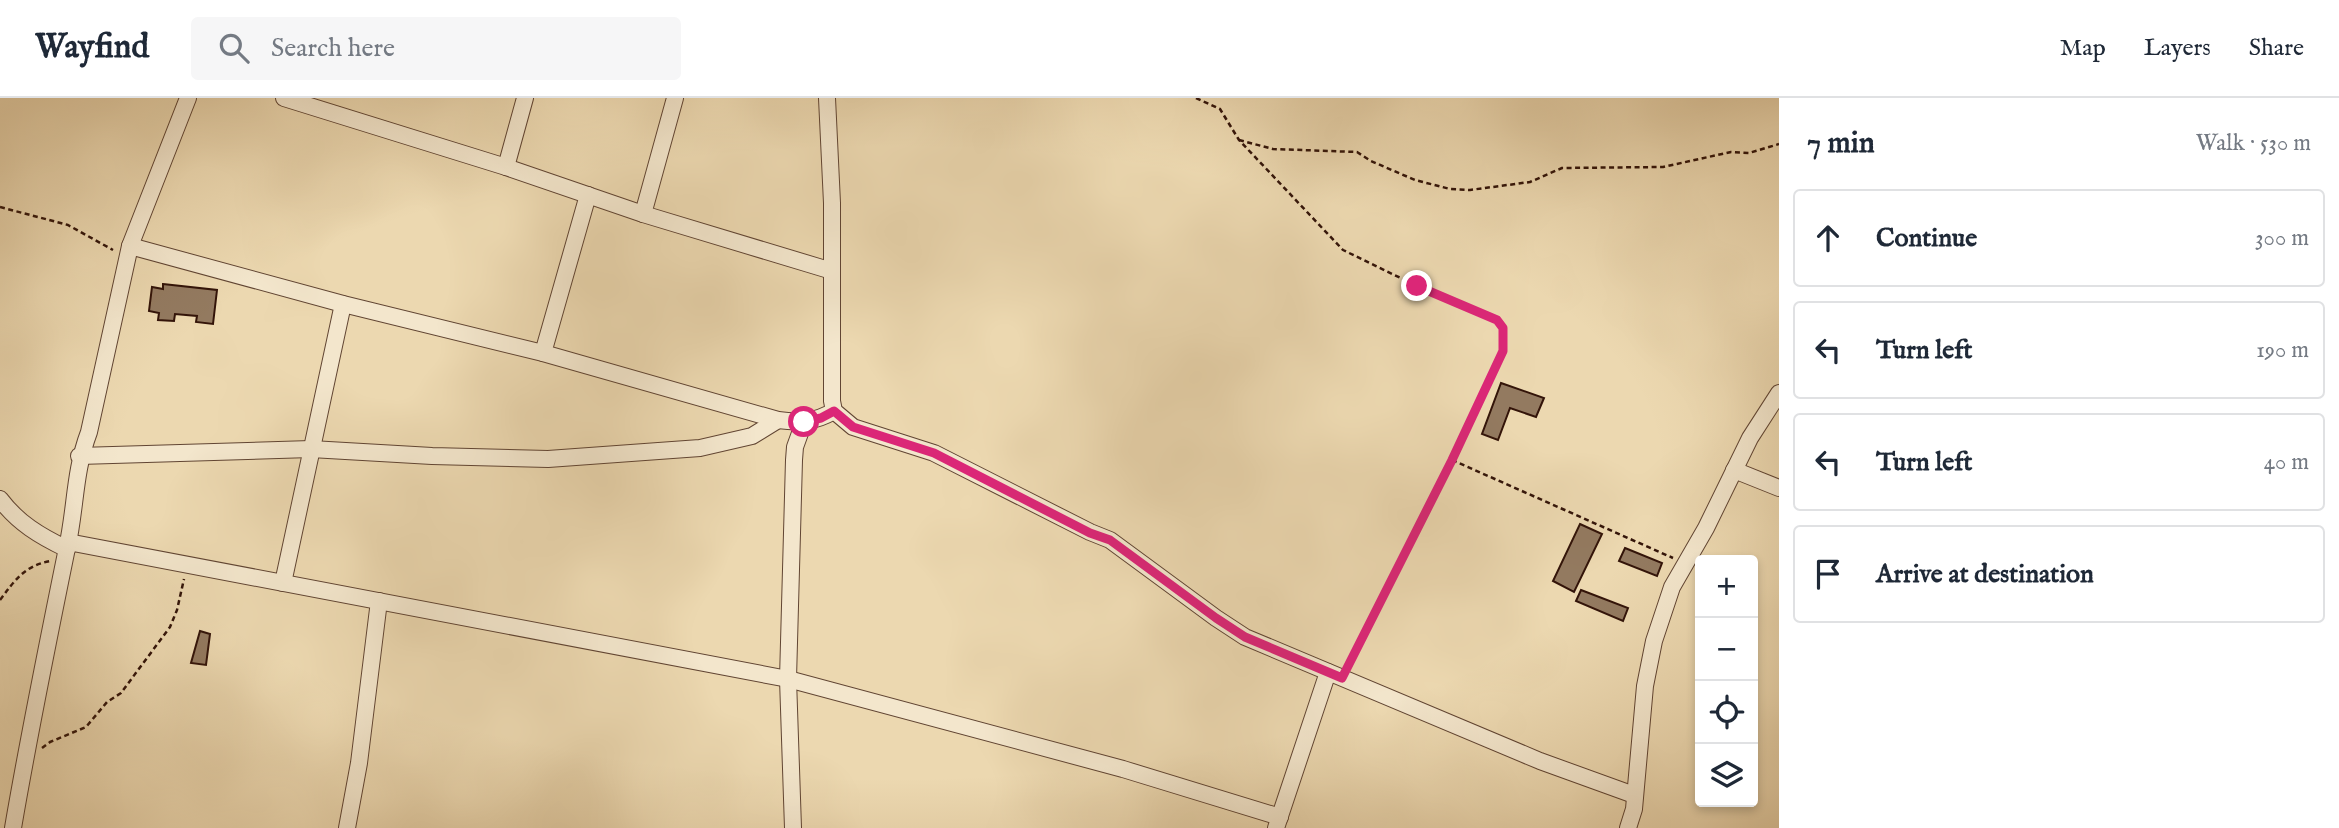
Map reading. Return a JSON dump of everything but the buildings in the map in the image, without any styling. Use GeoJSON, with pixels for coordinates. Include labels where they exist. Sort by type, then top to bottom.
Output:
{"type":"FeatureCollection","features":[{"type":"Feature","properties":{"kind":"street"},"geometry":{"type":"LineString","coordinates":[[13,828],[41,670],[67,550],[79,456],[89,432],[130,246],[188,98]]}},
{"type":"Feature","properties":{"kind":"street"},"geometry":{"type":"LineString","coordinates":[[284,98],[506,167],[643,214],[832,271]]}},
{"type":"Feature","properties":{"kind":"street"},"geometry":{"type":"LineString","coordinates":[[506,167],[524,98]]}},
{"type":"Feature","properties":{"kind":"street"},"geometry":{"type":"LineString","coordinates":[[643,214],[675,98]]}},
{"type":"Feature","properties":{"kind":"street"},"geometry":{"type":"LineString","coordinates":[[827,98],[832,203],[834,411],[853,427],[934,453],[1090,533],[1110,540],[1245,637],[1540,761],[1634,795]]}},
{"type":"Feature","properties":{"kind":"street"},"geometry":{"type":"LineString","coordinates":[[543,353],[588,195]]}},
{"type":"Feature","properties":{"kind":"street"},"geometry":{"type":"LineString","coordinates":[[130,246],[343,304],[543,353],[778,420],[804,422],[834,411]]}},
{"type":"Feature","properties":{"kind":"street"},"geometry":{"type":"LineString","coordinates":[[283,583],[343,304]]}},
{"type":"Feature","properties":{"kind":"street"},"geometry":{"type":"LineString","coordinates":[[1628,828],[1634,809],[1645,686],[1654,642],[1672,587],[1706,528],[1750,438],[1779,393]]}},
{"type":"Feature","properties":{"kind":"street"},"geometry":{"type":"LineString","coordinates":[[79,456],[311,449],[548,459],[700,448],[752,436],[778,420]]}},
{"type":"Feature","properties":{"kind":"street"},"geometry":{"type":"LineString","coordinates":[[793,828],[788,679],[794,460],[795,447],[804,422]]}},
{"type":"Feature","properties":{"kind":"street"},"geometry":{"type":"LineString","coordinates":[[1734,470],[1779,488]]}},
{"type":"Feature","properties":{"kind":"street"},"geometry":{"type":"LineString","coordinates":[[0,499],[12,515],[29,528],[67,550],[187,565],[788,679],[1123,769],[1278,822],[1335,675]]}},
{"type":"Feature","properties":{"kind":"street"},"geometry":{"type":"LineString","coordinates":[[347,828],[359,762],[379,601]]}},
{"type":"Feature","properties":{"kind":"path"},"geometry":{"type":"LineString","coordinates":[[1196,98],[1220,109],[1239,140],[1343,250],[1417,286],[1497,320],[1503,328],[1503,351],[1452,460],[1335,675]]}},
{"type":"Feature","properties":{"kind":"path"},"geometry":{"type":"LineString","coordinates":[[1239,140],[1273,149],[1357,152],[1415,180],[1460,190],[1530,182],[1562,168],[1663,167],[1731,152],[1749,153],[1779,144]]}},
{"type":"Feature","properties":{"kind":"path"},"geometry":{"type":"LineString","coordinates":[[0,207],[68,225],[114,251],[125,267]]}},
{"type":"Feature","properties":{"kind":"path"},"geometry":{"type":"LineString","coordinates":[[1452,460],[1684,563]]}},
{"type":"Feature","properties":{"kind":"path"},"geometry":{"type":"LineString","coordinates":[[0,600],[30,566],[67,550]]}},
{"type":"Feature","properties":{"kind":"path"},"geometry":{"type":"LineString","coordinates":[[25,760],[50,742],[86,727],[107,702],[121,693],[170,627],[177,610],[187,565]]}},
{"type":"Feature","properties":{"kind":"route"},"geometry":{"type":"LineString","coordinates":[[804,422],[813,421],[834,411],[839,418],[853,427],[934,453],[1090,533],[1110,540],[1245,637],[1342,678],[1452,460],[1503,351],[1503,328],[1497,320],[1417,286]]}}]}
